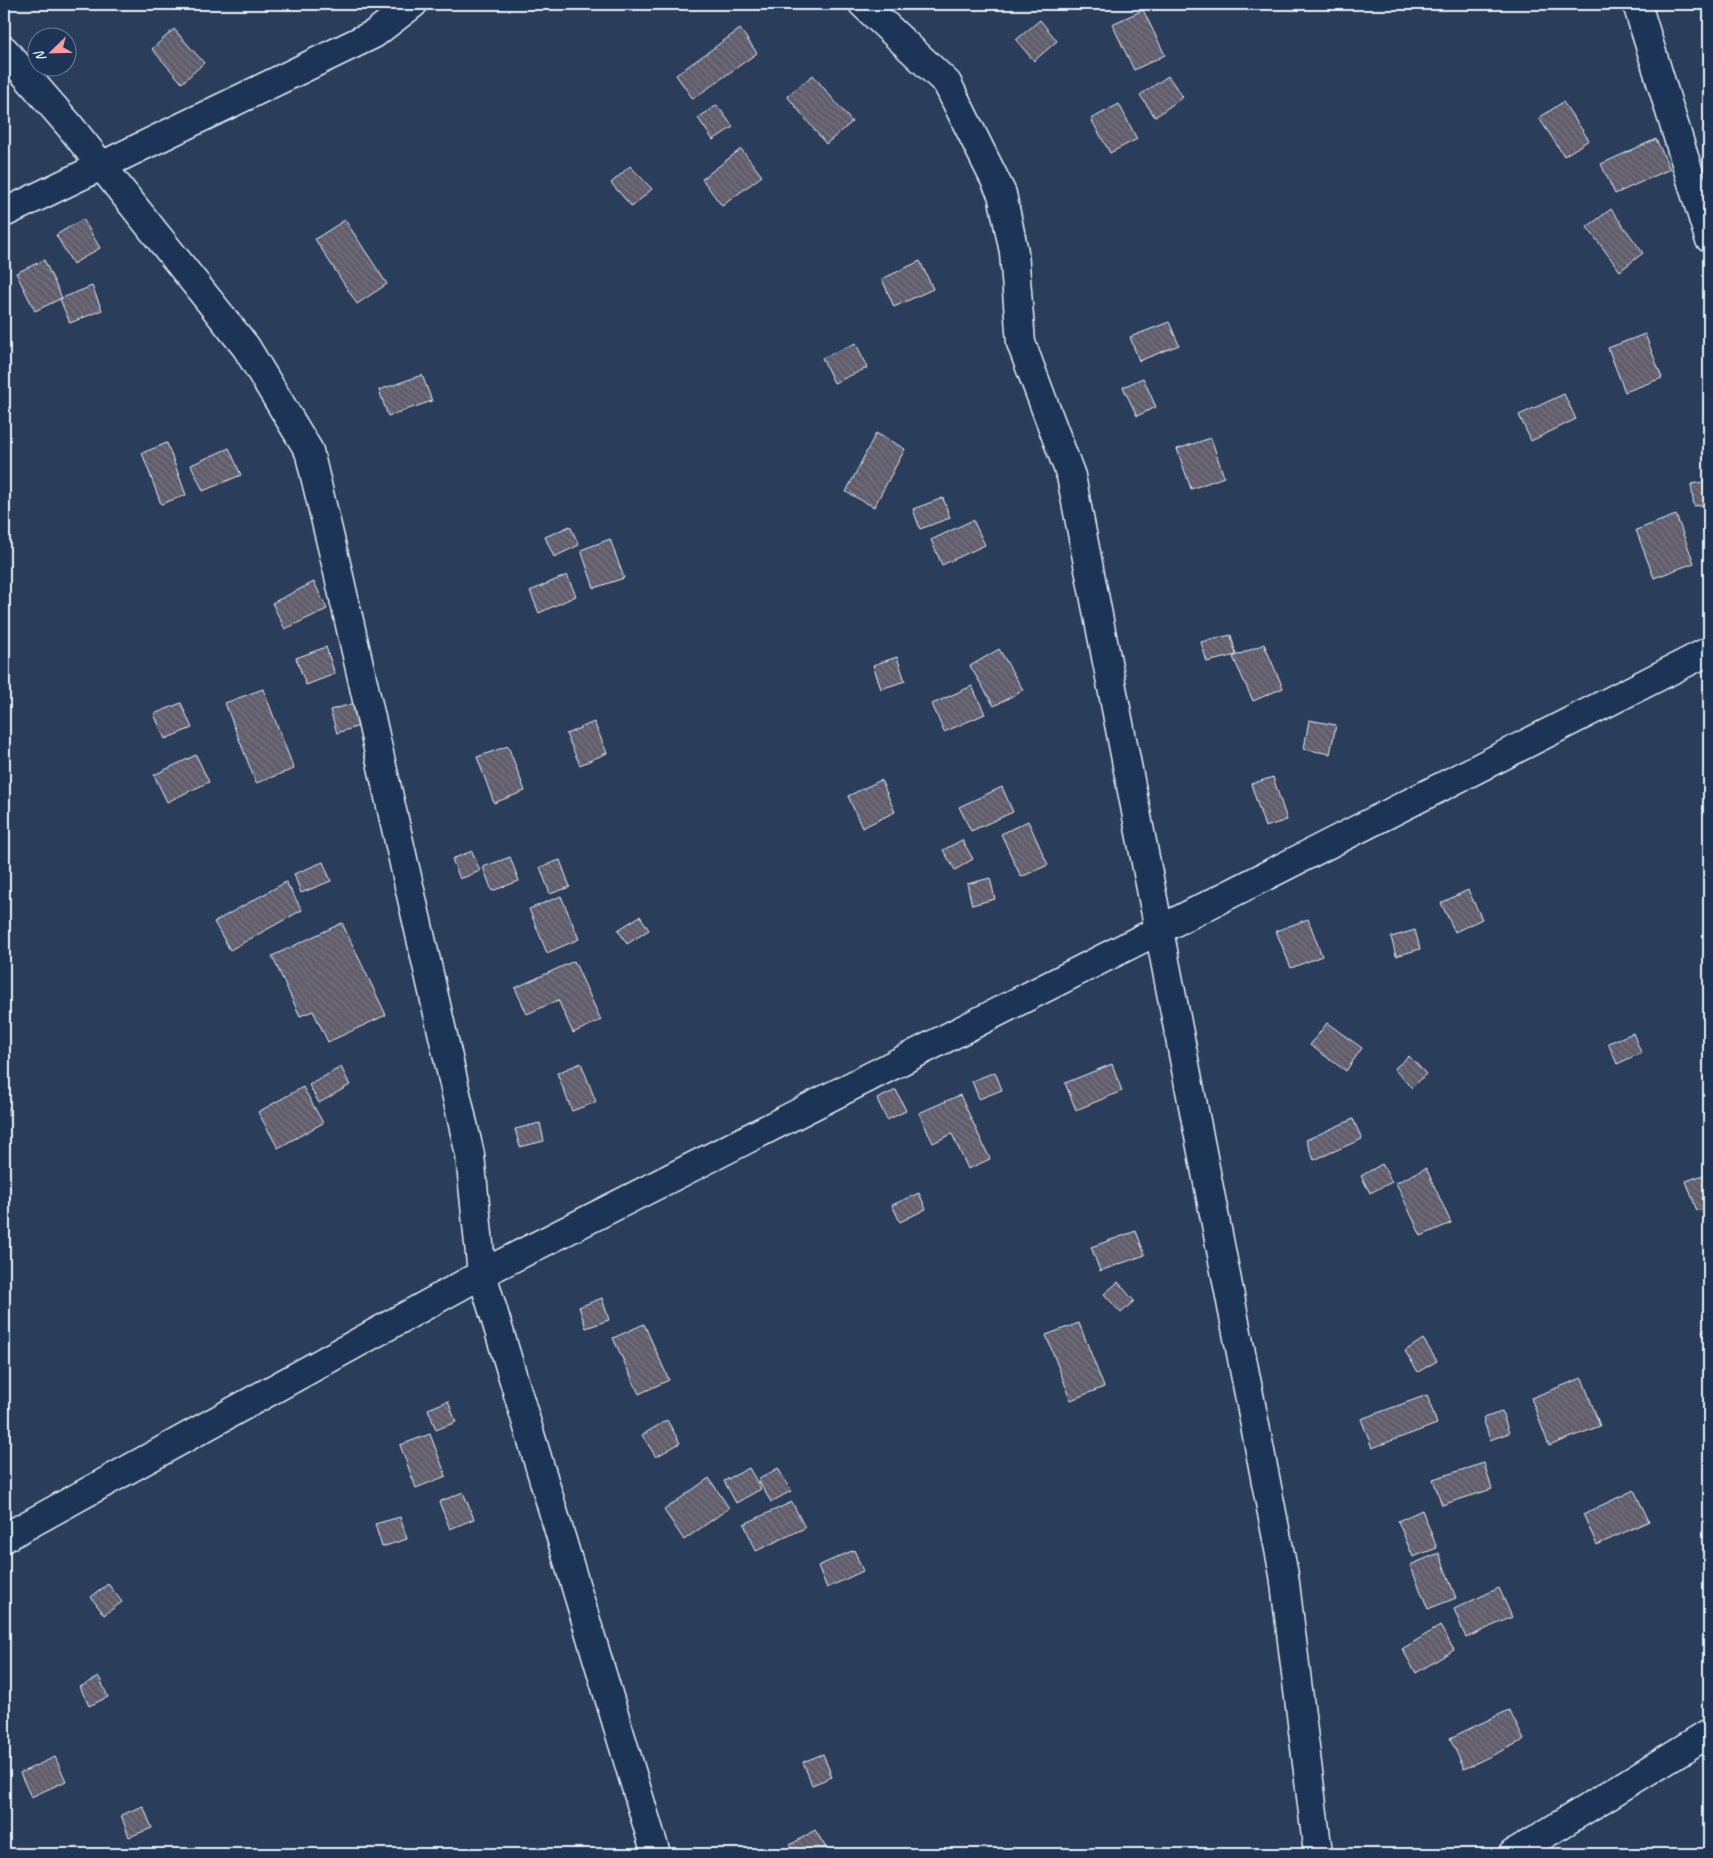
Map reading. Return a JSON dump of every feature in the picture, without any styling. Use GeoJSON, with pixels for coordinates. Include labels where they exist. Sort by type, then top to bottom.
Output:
{"type":"FeatureCollection","features":[{"type":"Feature","properties":{"kind":"street"},"geometry":{"type":"LineString","coordinates":[[4,213],[25,201],[102,166],[374,34],[412,4]]}},
{"type":"Feature","properties":{"kind":"street"},"geometry":{"type":"LineString","coordinates":[[863,4],[947,83],[1002,194],[1014,252],[1021,343],[1071,476],[1284,1575],[1318,1854]]}},
{"type":"Feature","properties":{"kind":"street"},"geometry":{"type":"LineString","coordinates":[[1637,4],[1709,238]]}},
{"type":"Feature","properties":{"kind":"street"},"geometry":{"type":"LineString","coordinates":[[4,50],[69,125],[246,347],[308,451],[340,582],[470,1155],[482,1274],[656,1854]]}},
{"type":"Feature","properties":{"kind":"street"},"geometry":{"type":"LineString","coordinates":[[4,1538],[482,1274],[1709,651]]}},
{"type":"Feature","properties":{"kind":"street"},"geometry":{"type":"LineString","coordinates":[[1513,1854],[1709,1732]]}},
{"type":"Feature","properties":{"kind":"building"},"geometry":{"type":"Polygon","coordinates":[[[1143,10],[1165,55],[1134,70],[1112,24],[1143,10]]]}},
{"type":"Feature","properties":{"kind":"building"},"geometry":{"type":"Polygon","coordinates":[[[1040,20],[1057,41],[1034,61],[1016,40],[1040,20]]]}},
{"type":"Feature","properties":{"kind":"building"},"geometry":{"type":"Polygon","coordinates":[[[174,29],[204,63],[182,83],[152,49],[174,29]]]}},
{"type":"Feature","properties":{"kind":"building"},"geometry":{"type":"Polygon","coordinates":[[[740,29],[757,53],[693,99],[676,75],[740,29]]]}},
{"type":"Feature","properties":{"kind":"building"},"geometry":{"type":"Polygon","coordinates":[[[813,75],[852,122],[826,144],[787,96],[813,75]]]}},
{"type":"Feature","properties":{"kind":"building"},"geometry":{"type":"Polygon","coordinates":[[[1168,76],[1183,97],[1155,117],[1140,95],[1168,76]]]}},
{"type":"Feature","properties":{"kind":"building"},"geometry":{"type":"Polygon","coordinates":[[[1563,102],[1589,140],[1564,156],[1539,118],[1563,102]]]}},
{"type":"Feature","properties":{"kind":"building"},"geometry":{"type":"Polygon","coordinates":[[[1119,104],[1137,139],[1110,153],[1091,119],[1119,104]]]}},
{"type":"Feature","properties":{"kind":"building"},"geometry":{"type":"Polygon","coordinates":[[[717,105],[733,127],[713,140],[698,118],[717,105]]]}},
{"type":"Feature","properties":{"kind":"building"},"geometry":{"type":"Polygon","coordinates":[[[1656,139],[1670,169],[1615,194],[1601,164],[1656,139]]]}},
{"type":"Feature","properties":{"kind":"building"},"geometry":{"type":"Polygon","coordinates":[[[741,149],[762,176],[722,206],[702,179],[741,149]]]}},
{"type":"Feature","properties":{"kind":"building"},"geometry":{"type":"Polygon","coordinates":[[[630,166],[652,189],[632,207],[611,183],[630,166]]]}},
{"type":"Feature","properties":{"kind":"building"},"geometry":{"type":"Polygon","coordinates":[[[1611,209],[1643,253],[1620,271],[1587,227],[1611,209]]]}},
{"type":"Feature","properties":{"kind":"building"},"geometry":{"type":"Polygon","coordinates":[[[83,219],[100,248],[73,264],[56,235],[83,219]]]}},
{"type":"Feature","properties":{"kind":"building"},"geometry":{"type":"Polygon","coordinates":[[[345,220],[387,284],[357,304],[315,239],[345,220]]]}},
{"type":"Feature","properties":{"kind":"building"},"geometry":{"type":"Polygon","coordinates":[[[44,260],[62,298],[35,311],[16,273],[44,260]]]}},
{"type":"Feature","properties":{"kind":"building"},"geometry":{"type":"Polygon","coordinates":[[[920,261],[933,289],[894,307],[882,279],[920,261]]]}},
{"type":"Feature","properties":{"kind":"building"},"geometry":{"type":"Polygon","coordinates":[[[92,286],[102,310],[70,323],[60,299],[92,286]]]}},
{"type":"Feature","properties":{"kind":"building"},"geometry":{"type":"Polygon","coordinates":[[[1169,322],[1179,345],[1139,361],[1130,337],[1169,322]]]}},
{"type":"Feature","properties":{"kind":"building"},"geometry":{"type":"Polygon","coordinates":[[[1645,334],[1662,378],[1625,392],[1608,348],[1645,334]]]}},
{"type":"Feature","properties":{"kind":"building"},"geometry":{"type":"Polygon","coordinates":[[[856,343],[867,368],[834,383],[822,358],[856,343]]]}},
{"type":"Feature","properties":{"kind":"building"},"geometry":{"type":"Polygon","coordinates":[[[422,375],[432,401],[388,416],[379,390],[422,375]]]}},
{"type":"Feature","properties":{"kind":"building"},"geometry":{"type":"Polygon","coordinates":[[[1143,378],[1156,407],[1137,416],[1123,387],[1143,378]]]}},
{"type":"Feature","properties":{"kind":"building"},"geometry":{"type":"Polygon","coordinates":[[[1564,394],[1576,419],[1531,441],[1519,415],[1564,394]]]}},
{"type":"Feature","properties":{"kind":"building"},"geometry":{"type":"Polygon","coordinates":[[[876,433],[905,449],[874,507],[846,492],[876,433]]]}},
{"type":"Feature","properties":{"kind":"building"},"geometry":{"type":"Polygon","coordinates":[[[1211,438],[1224,477],[1191,489],[1177,449],[1211,438]]]}},
{"type":"Feature","properties":{"kind":"building"},"geometry":{"type":"Polygon","coordinates":[[[167,443],[186,495],[161,504],[142,453],[167,443]]]}},
{"type":"Feature","properties":{"kind":"building"},"geometry":{"type":"Polygon","coordinates":[[[229,448],[241,475],[203,491],[191,465],[229,448]]]}},
{"type":"Feature","properties":{"kind":"building"},"geometry":{"type":"Polygon","coordinates":[[[1709,481],[1709,504],[1694,506],[1691,484],[1709,481]]]}},
{"type":"Feature","properties":{"kind":"building"},"geometry":{"type":"Polygon","coordinates":[[[943,498],[950,518],[920,529],[913,509],[943,498]]]}},
{"type":"Feature","properties":{"kind":"building"},"geometry":{"type":"Polygon","coordinates":[[[1676,515],[1694,563],[1654,578],[1636,530],[1676,515]]]}},
{"type":"Feature","properties":{"kind":"building"},"geometry":{"type":"Polygon","coordinates":[[[973,520],[985,545],[942,565],[931,540],[973,520]]]}},
{"type":"Feature","properties":{"kind":"building"},"geometry":{"type":"Polygon","coordinates":[[[570,526],[579,545],[554,557],[545,537],[570,526]]]}},
{"type":"Feature","properties":{"kind":"building"},"geometry":{"type":"Polygon","coordinates":[[[610,539],[624,578],[594,588],[581,550],[610,539]]]}},
{"type":"Feature","properties":{"kind":"building"},"geometry":{"type":"Polygon","coordinates":[[[567,575],[576,596],[539,613],[530,591],[567,575]]]}},
{"type":"Feature","properties":{"kind":"building"},"geometry":{"type":"Polygon","coordinates":[[[314,582],[327,609],[285,629],[272,603],[314,582]]]}},
{"type":"Feature","properties":{"kind":"building"},"geometry":{"type":"Polygon","coordinates":[[[1231,635],[1236,655],[1207,662],[1201,642],[1231,635]]]}},
{"type":"Feature","properties":{"kind":"building"},"geometry":{"type":"Polygon","coordinates":[[[1264,644],[1283,688],[1253,701],[1233,657],[1264,644]]]}},
{"type":"Feature","properties":{"kind":"building"},"geometry":{"type":"Polygon","coordinates":[[[326,647],[335,674],[306,685],[296,658],[326,647]]]}},
{"type":"Feature","properties":{"kind":"building"},"geometry":{"type":"Polygon","coordinates":[[[999,649],[1023,690],[994,706],[970,666],[999,649]]]}},
{"type":"Feature","properties":{"kind":"building"},"geometry":{"type":"Polygon","coordinates":[[[897,657],[905,681],[881,689],[873,665],[897,657]]]}},
{"type":"Feature","properties":{"kind":"building"},"geometry":{"type":"Polygon","coordinates":[[[972,686],[985,714],[944,732],[932,704],[972,686]]]}},
{"type":"Feature","properties":{"kind":"building"},"geometry":{"type":"Polygon","coordinates":[[[263,689],[294,769],[256,783],[225,703],[263,689]]]}},
{"type":"Feature","properties":{"kind":"building"},"geometry":{"type":"Polygon","coordinates":[[[181,703],[192,728],[165,739],[154,714],[181,703]]]}},
{"type":"Feature","properties":{"kind":"building"},"geometry":{"type":"Polygon","coordinates":[[[352,704],[359,726],[337,733],[330,710],[352,704]]]}},
{"type":"Feature","properties":{"kind":"building"},"geometry":{"type":"Polygon","coordinates":[[[1309,720],[1336,725],[1330,754],[1304,749],[1309,720]]]}},
{"type":"Feature","properties":{"kind":"building"},"geometry":{"type":"Polygon","coordinates":[[[594,722],[607,753],[580,765],[566,734],[594,722]]]}},
{"type":"Feature","properties":{"kind":"building"},"geometry":{"type":"Polygon","coordinates":[[[508,746],[525,791],[494,803],[477,757],[508,746]]]}},
{"type":"Feature","properties":{"kind":"building"},"geometry":{"type":"Polygon","coordinates":[[[196,755],[209,782],[167,802],[154,775],[196,755]]]}},
{"type":"Feature","properties":{"kind":"building"},"geometry":{"type":"Polygon","coordinates":[[[1273,777],[1287,820],[1265,827],[1251,784],[1273,777]]]}},
{"type":"Feature","properties":{"kind":"building"},"geometry":{"type":"Polygon","coordinates":[[[881,780],[895,812],[862,828],[848,796],[881,780]]]}},
{"type":"Feature","properties":{"kind":"building"},"geometry":{"type":"Polygon","coordinates":[[[1002,787],[1013,812],[971,831],[959,807],[1002,787]]]}},
{"type":"Feature","properties":{"kind":"building"},"geometry":{"type":"Polygon","coordinates":[[[1028,821],[1048,865],[1021,877],[1001,834],[1028,821]]]}},
{"type":"Feature","properties":{"kind":"building"},"geometry":{"type":"Polygon","coordinates":[[[962,840],[973,859],[955,870],[943,850],[962,840]]]}},
{"type":"Feature","properties":{"kind":"building"},"geometry":{"type":"Polygon","coordinates":[[[472,851],[480,871],[460,879],[452,859],[472,851]]]}},
{"type":"Feature","properties":{"kind":"building"},"geometry":{"type":"Polygon","coordinates":[[[510,857],[519,881],[492,891],[483,867],[510,857]]]}},
{"type":"Feature","properties":{"kind":"building"},"geometry":{"type":"Polygon","coordinates":[[[560,860],[570,887],[550,894],[540,867],[560,860]]]}},
{"type":"Feature","properties":{"kind":"building"},"geometry":{"type":"Polygon","coordinates":[[[323,862],[331,881],[301,893],[294,874],[323,862]]]}},
{"type":"Feature","properties":{"kind":"building"},"geometry":{"type":"Polygon","coordinates":[[[990,878],[995,899],[972,905],[967,884],[990,878]]]}},
{"type":"Feature","properties":{"kind":"building"},"geometry":{"type":"Polygon","coordinates":[[[286,882],[302,910],[230,950],[214,922],[286,882]]]}},
{"type":"Feature","properties":{"kind":"building"},"geometry":{"type":"Polygon","coordinates":[[[1468,890],[1482,919],[1455,932],[1441,903],[1468,890]]]}},
{"type":"Feature","properties":{"kind":"building"},"geometry":{"type":"Polygon","coordinates":[[[561,896],[579,939],[547,953],[529,909],[561,896]]]}},
{"type":"Feature","properties":{"kind":"building"},"geometry":{"type":"Polygon","coordinates":[[[640,916],[649,930],[627,944],[618,930],[640,916]]]}},
{"type":"Feature","properties":{"kind":"building"},"geometry":{"type":"Polygon","coordinates":[[[1308,919],[1322,956],[1291,968],[1276,931],[1308,919]]]}},
{"type":"Feature","properties":{"kind":"building"},"geometry":{"type":"Polygon","coordinates":[[[342,923],[386,1015],[328,1042],[313,1011],[300,1016],[272,956],[342,923]]]}},
{"type":"Feature","properties":{"kind":"building"},"geometry":{"type":"Polygon","coordinates":[[[1415,930],[1420,949],[1396,956],[1391,937],[1415,930]]]}},
{"type":"Feature","properties":{"kind":"building"},"geometry":{"type":"Polygon","coordinates":[[[574,961],[601,1020],[573,1033],[558,1000],[527,1014],[515,988],[574,961]]]}},
{"type":"Feature","properties":{"kind":"building"},"geometry":{"type":"Polygon","coordinates":[[[1327,1023],[1362,1048],[1346,1071],[1310,1045],[1327,1023]]]}},
{"type":"Feature","properties":{"kind":"building"},"geometry":{"type":"Polygon","coordinates":[[[1633,1033],[1641,1053],[1617,1064],[1608,1043],[1633,1033]]]}},
{"type":"Feature","properties":{"kind":"building"},"geometry":{"type":"Polygon","coordinates":[[[1409,1056],[1426,1074],[1412,1088],[1394,1069],[1409,1056]]]}},
{"type":"Feature","properties":{"kind":"building"},"geometry":{"type":"Polygon","coordinates":[[[581,1063],[596,1102],[572,1111],[557,1073],[581,1063]]]}},
{"type":"Feature","properties":{"kind":"building"},"geometry":{"type":"Polygon","coordinates":[[[1112,1064],[1122,1091],[1076,1110],[1065,1083],[1112,1064]]]}},
{"type":"Feature","properties":{"kind":"building"},"geometry":{"type":"Polygon","coordinates":[[[341,1067],[350,1085],[319,1103],[309,1085],[341,1067]]]}},
{"type":"Feature","properties":{"kind":"building"},"geometry":{"type":"Polygon","coordinates":[[[995,1072],[1002,1090],[979,1099],[972,1081],[995,1072]]]}},
{"type":"Feature","properties":{"kind":"building"},"geometry":{"type":"Polygon","coordinates":[[[303,1087],[323,1123],[278,1148],[258,1112],[303,1087]]]}},
{"type":"Feature","properties":{"kind":"building"},"geometry":{"type":"Polygon","coordinates":[[[896,1090],[906,1111],[887,1120],[877,1099],[896,1090]]]}},
{"type":"Feature","properties":{"kind":"building"},"geometry":{"type":"Polygon","coordinates":[[[960,1095],[990,1159],[968,1169],[952,1134],[933,1143],[919,1113],[960,1095]]]}},
{"type":"Feature","properties":{"kind":"building"},"geometry":{"type":"Polygon","coordinates":[[[4,1099],[10,1114],[4,1116],[4,1099]]]}},
{"type":"Feature","properties":{"kind":"building"},"geometry":{"type":"Polygon","coordinates":[[[1353,1119],[1362,1139],[1314,1160],[1306,1140],[1353,1119]]]}},
{"type":"Feature","properties":{"kind":"building"},"geometry":{"type":"Polygon","coordinates":[[[540,1123],[544,1141],[520,1147],[515,1129],[540,1123]]]}},
{"type":"Feature","properties":{"kind":"building"},"geometry":{"type":"Polygon","coordinates":[[[1382,1164],[1392,1182],[1370,1193],[1361,1176],[1382,1164]]]}},
{"type":"Feature","properties":{"kind":"building"},"geometry":{"type":"Polygon","coordinates":[[[1426,1168],[1451,1223],[1421,1236],[1396,1183],[1426,1168]]]}},
{"type":"Feature","properties":{"kind":"building"},"geometry":{"type":"Polygon","coordinates":[[[1709,1173],[1709,1207],[1697,1211],[1686,1181],[1709,1173]]]}},
{"type":"Feature","properties":{"kind":"building"},"geometry":{"type":"Polygon","coordinates":[[[919,1193],[926,1209],[900,1222],[892,1205],[919,1193]]]}},
{"type":"Feature","properties":{"kind":"building"},"geometry":{"type":"Polygon","coordinates":[[[1136,1231],[1145,1255],[1100,1271],[1091,1247],[1136,1231]]]}},
{"type":"Feature","properties":{"kind":"building"},"geometry":{"type":"Polygon","coordinates":[[[1118,1282],[1134,1301],[1121,1313],[1104,1294],[1118,1282]]]}},
{"type":"Feature","properties":{"kind":"building"},"geometry":{"type":"Polygon","coordinates":[[[602,1298],[609,1320],[586,1328],[579,1307],[602,1298]]]}},
{"type":"Feature","properties":{"kind":"building"},"geometry":{"type":"Polygon","coordinates":[[[1079,1323],[1104,1387],[1071,1400],[1046,1335],[1079,1323]]]}},
{"type":"Feature","properties":{"kind":"building"},"geometry":{"type":"Polygon","coordinates":[[[644,1324],[669,1380],[639,1394],[613,1338],[644,1324]]]}},
{"type":"Feature","properties":{"kind":"building"},"geometry":{"type":"Polygon","coordinates":[[[1709,1328],[1709,1347],[1702,1331],[1709,1328]]]}},
{"type":"Feature","properties":{"kind":"building"},"geometry":{"type":"Polygon","coordinates":[[[1423,1339],[1437,1361],[1418,1372],[1405,1351],[1423,1339]]]}},
{"type":"Feature","properties":{"kind":"building"},"geometry":{"type":"Polygon","coordinates":[[[4,1363],[8,1375],[4,1376],[4,1363]]]}},
{"type":"Feature","properties":{"kind":"building"},"geometry":{"type":"Polygon","coordinates":[[[1582,1378],[1600,1426],[1549,1446],[1531,1398],[1582,1378]]]}},
{"type":"Feature","properties":{"kind":"building"},"geometry":{"type":"Polygon","coordinates":[[[1427,1395],[1437,1424],[1372,1448],[1361,1419],[1427,1395]]]}},
{"type":"Feature","properties":{"kind":"building"},"geometry":{"type":"Polygon","coordinates":[[[448,1401],[456,1422],[436,1430],[428,1409],[448,1401]]]}},
{"type":"Feature","properties":{"kind":"building"},"geometry":{"type":"Polygon","coordinates":[[[1502,1412],[1509,1433],[1490,1440],[1483,1418],[1502,1412]]]}},
{"type":"Feature","properties":{"kind":"building"},"geometry":{"type":"Polygon","coordinates":[[[667,1420],[680,1443],[656,1457],[642,1435],[667,1420]]]}},
{"type":"Feature","properties":{"kind":"building"},"geometry":{"type":"Polygon","coordinates":[[[430,1434],[446,1476],[416,1488],[400,1445],[430,1434]]]}},
{"type":"Feature","properties":{"kind":"building"},"geometry":{"type":"Polygon","coordinates":[[[1484,1463],[1492,1489],[1442,1505],[1433,1479],[1484,1463]]]}},
{"type":"Feature","properties":{"kind":"building"},"geometry":{"type":"Polygon","coordinates":[[[749,1468],[761,1489],[736,1503],[724,1481],[749,1468]]]}},
{"type":"Feature","properties":{"kind":"building"},"geometry":{"type":"Polygon","coordinates":[[[778,1468],[791,1491],[771,1502],[758,1480],[778,1468]]]}},
{"type":"Feature","properties":{"kind":"building"},"geometry":{"type":"Polygon","coordinates":[[[709,1478],[729,1508],[684,1540],[664,1510],[709,1478]]]}},
{"type":"Feature","properties":{"kind":"building"},"geometry":{"type":"Polygon","coordinates":[[[1634,1490],[1649,1521],[1597,1545],[1583,1514],[1634,1490]]]}},
{"type":"Feature","properties":{"kind":"building"},"geometry":{"type":"Polygon","coordinates":[[[463,1492],[474,1519],[450,1529],[439,1502],[463,1492]]]}},
{"type":"Feature","properties":{"kind":"building"},"geometry":{"type":"Polygon","coordinates":[[[792,1502],[805,1528],[756,1551],[744,1524],[792,1502]]]}},
{"type":"Feature","properties":{"kind":"building"},"geometry":{"type":"Polygon","coordinates":[[[1422,1510],[1437,1548],[1413,1557],[1398,1521],[1422,1510]]]}},
{"type":"Feature","properties":{"kind":"building"},"geometry":{"type":"Polygon","coordinates":[[[400,1517],[407,1539],[382,1547],[375,1524],[400,1517]]]}},
{"type":"Feature","properties":{"kind":"building"},"geometry":{"type":"Polygon","coordinates":[[[854,1550],[863,1571],[827,1588],[818,1566],[854,1550]]]}},
{"type":"Feature","properties":{"kind":"building"},"geometry":{"type":"Polygon","coordinates":[[[1439,1553],[1456,1598],[1428,1609],[1410,1565],[1439,1553]]]}},
{"type":"Feature","properties":{"kind":"building"},"geometry":{"type":"Polygon","coordinates":[[[108,1584],[122,1602],[104,1615],[91,1597],[108,1584]]]}},
{"type":"Feature","properties":{"kind":"building"},"geometry":{"type":"Polygon","coordinates":[[[1499,1588],[1512,1617],[1466,1638],[1454,1609],[1499,1588]]]}},
{"type":"Feature","properties":{"kind":"building"},"geometry":{"type":"Polygon","coordinates":[[[1440,1626],[1454,1650],[1416,1673],[1402,1649],[1440,1626]]]}},
{"type":"Feature","properties":{"kind":"building"},"geometry":{"type":"Polygon","coordinates":[[[99,1677],[108,1697],[89,1706],[80,1687],[99,1677]]]}},
{"type":"Feature","properties":{"kind":"building"},"geometry":{"type":"Polygon","coordinates":[[[1509,1710],[1524,1740],[1464,1769],[1450,1738],[1509,1710]]]}},
{"type":"Feature","properties":{"kind":"building"},"geometry":{"type":"Polygon","coordinates":[[[823,1754],[832,1777],[812,1785],[803,1762],[823,1754]]]}},
{"type":"Feature","properties":{"kind":"building"},"geometry":{"type":"Polygon","coordinates":[[[55,1757],[66,1781],[31,1797],[20,1773],[55,1757]]]}},
{"type":"Feature","properties":{"kind":"building"},"geometry":{"type":"Polygon","coordinates":[[[143,1806],[152,1828],[129,1837],[121,1815],[143,1806]]]}},
{"type":"Feature","properties":{"kind":"building"},"geometry":{"type":"Polygon","coordinates":[[[815,1830],[830,1854],[796,1854],[790,1845],[815,1830]]]}}]}
